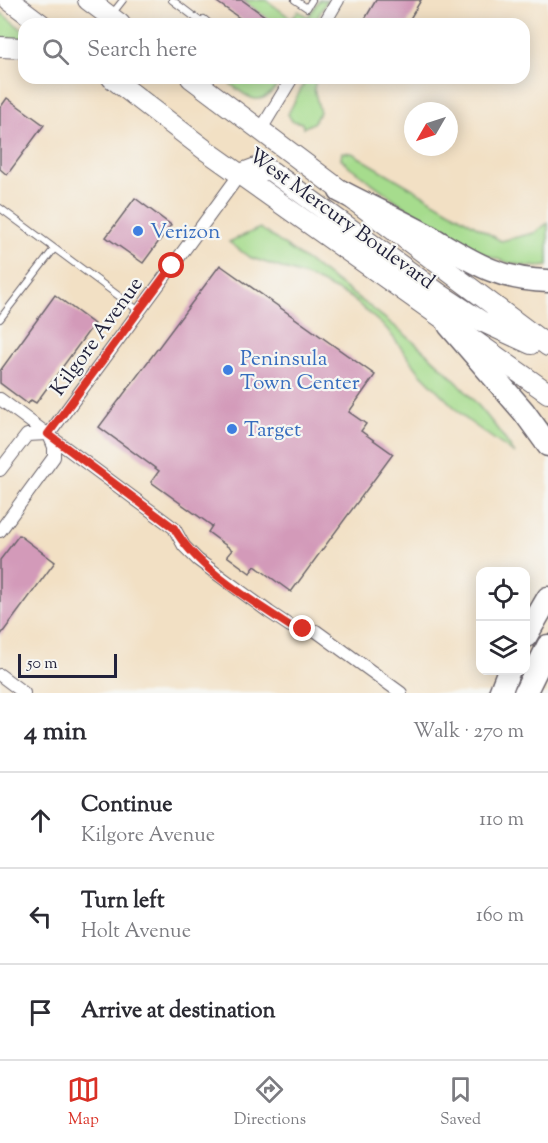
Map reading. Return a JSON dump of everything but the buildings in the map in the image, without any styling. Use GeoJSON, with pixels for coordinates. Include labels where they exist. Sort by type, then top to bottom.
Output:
{"type":"FeatureCollection","features":[{"type":"Feature","properties":{"kind":"highway"},"geometry":{"type":"LineString","coordinates":[[340,191],[432,238],[473,264],[513,278],[548,281]]}},
{"type":"Feature","properties":{"kind":"highway"},"geometry":{"type":"LineString","coordinates":[[449,325],[524,412],[548,445]]}},
{"type":"Feature","properties":{"kind":"highway"},"geometry":{"type":"LineString","coordinates":[[530,628],[548,598]]}},
{"type":"Feature","properties":{"kind":"highway"},"geometry":{"type":"LineString","coordinates":[[525,693],[548,646]]}},
{"type":"Feature","properties":{"kind":"highway"},"geometry":{"type":"LineString","coordinates":[[500,693],[507,675]]}},
{"type":"Feature","properties":{"kind":"main road"},"geometry":{"type":"LineString","coordinates":[[9,0],[33,18]]}},
{"type":"Feature","properties":{"kind":"main road"},"geometry":{"type":"LineString","coordinates":[[88,0],[112,18]]}},
{"type":"Feature","properties":{"kind":"main road"},"geometry":{"type":"LineString","coordinates":[[0,47],[18,48]]}},
{"type":"Feature","properties":{"kind":"main road"},"geometry":{"type":"LineString","coordinates":[[112,84],[128,91]]}},
{"type":"Feature","properties":{"kind":"main road","name":"West Mercury Boulevard"},"geometry":{"type":"LineString","coordinates":[[119,84],[449,325],[548,393]]}},
{"type":"Feature","properties":{"kind":"main road","name":"West Mercury Boulevard"},"geometry":{"type":"LineString","coordinates":[[199,84],[548,346]]}},
{"type":"Feature","properties":{"kind":"main road"},"geometry":{"type":"LineString","coordinates":[[240,174],[256,168],[271,171],[481,321],[548,352]]}},
{"type":"Feature","properties":{"kind":"street"},"geometry":{"type":"LineString","coordinates":[[328,18],[338,0]]}},
{"type":"Feature","properties":{"kind":"street"},"geometry":{"type":"LineString","coordinates":[[260,131],[288,84]]}},
{"type":"Feature","properties":{"kind":"street","name":"Kilgore Avenue"},"geometry":{"type":"LineString","coordinates":[[48,434],[240,174]]}},
{"type":"Feature","properties":{"kind":"street"},"geometry":{"type":"LineString","coordinates":[[0,399],[174,528],[184,546],[198,560],[290,626],[316,632],[401,693]]}},
{"type":"Feature","properties":{"kind":"street"},"geometry":{"type":"LineString","coordinates":[[0,470],[27,435],[48,434]]}},
{"type":"Feature","properties":{"kind":"street"},"geometry":{"type":"LineString","coordinates":[[0,531],[54,457],[54,447],[48,434]]}},
{"type":"Feature","properties":{"kind":"street"},"geometry":{"type":"LineString","coordinates":[[0,675],[24,693]]}},
{"type":"Feature","properties":{"kind":"lane"},"geometry":{"type":"LineString","coordinates":[[116,18],[123,0]]}},
{"type":"Feature","properties":{"kind":"lane"},"geometry":{"type":"LineString","coordinates":[[172,0],[195,18]]}},
{"type":"Feature","properties":{"kind":"lane"},"geometry":{"type":"LineString","coordinates":[[295,0],[307,8],[312,0]]}},
{"type":"Feature","properties":{"kind":"lane"},"geometry":{"type":"LineString","coordinates":[[0,208],[139,311]]}},
{"type":"Feature","properties":{"kind":"lane"},"geometry":{"type":"LineString","coordinates":[[0,319],[54,249]]}},
{"type":"Feature","properties":{"kind":"green space"},"geometry":{"type":"Polygon","coordinates":[[[242,0],[266,0],[291,18],[267,18],[242,0]]]}},
{"type":"Feature","properties":{"kind":"green space"},"geometry":{"type":"Polygon","coordinates":[[[319,0],[327,0],[317,18],[293,18],[298,11],[308,17],[319,0]]]}},
{"type":"Feature","properties":{"kind":"green space"},"geometry":{"type":"Polygon","coordinates":[[[0,12],[18,26],[18,39],[0,38],[0,12]]]}},
{"type":"Feature","properties":{"kind":"green space"},"geometry":{"type":"Polygon","coordinates":[[[231,84],[278,84],[268,96],[261,99],[254,99],[231,84]]]}},
{"type":"Feature","properties":{"kind":"green space"},"geometry":{"type":"Polygon","coordinates":[[[304,84],[315,84],[320,112],[313,123],[303,128],[302,123],[292,121],[288,114],[304,84]]]}},
{"type":"Feature","properties":{"kind":"green space"},"geometry":{"type":"Polygon","coordinates":[[[342,152],[352,153],[501,241],[534,233],[548,223],[548,266],[523,266],[497,259],[471,248],[418,216],[350,167],[341,159],[342,152]]]}},
{"type":"Feature","properties":{"kind":"green space"},"geometry":{"type":"Polygon","coordinates":[[[260,228],[365,303],[431,357],[490,419],[515,454],[467,420],[420,373],[387,329],[350,297],[311,278],[249,257],[229,242],[260,228]]]}},
{"type":"Feature","properties":{"kind":"place","name":"Verizon"},"geometry":{"type":"Point","coordinates":[138,231]}},
{"type":"Feature","properties":{"kind":"place","name":"Peninsula Town Center"},"geometry":{"type":"Point","coordinates":[228,370]}},
{"type":"Feature","properties":{"kind":"place","name":"Target"},"geometry":{"type":"Point","coordinates":[232,429]}},
{"type":"Feature","properties":{"kind":"route"},"geometry":{"type":"LineString","coordinates":[[172,266],[48,434],[174,528],[184,546],[198,560],[290,626],[303,629]]}}]}
